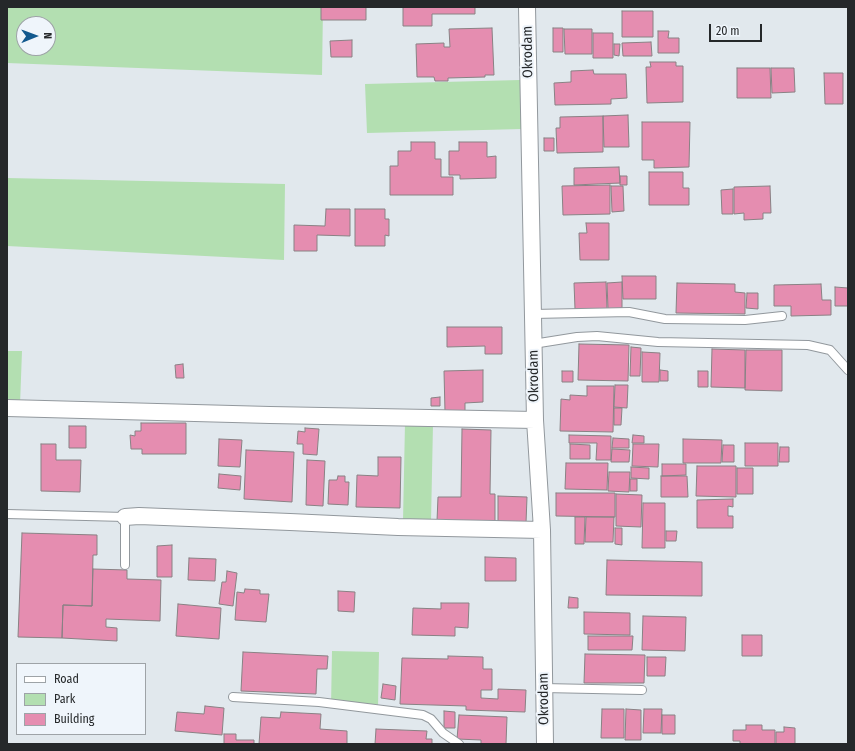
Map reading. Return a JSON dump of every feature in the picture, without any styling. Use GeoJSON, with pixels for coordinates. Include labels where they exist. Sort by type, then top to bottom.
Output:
{"type":"FeatureCollection","features":[{"type":"Feature","properties":{"kind":"street","name":"Okrodam"},"geometry":{"type":"LineString","coordinates":[[528,7],[533,344],[535,420],[542,530],[545,744]]}},
{"type":"Feature","properties":{"kind":"street"},"geometry":{"type":"LineString","coordinates":[[7,408],[255,415],[535,420]]}},
{"type":"Feature","properties":{"kind":"street"},"geometry":{"type":"LineString","coordinates":[[125,517],[139,516],[290,522],[398,528],[542,530]]}},
{"type":"Feature","properties":{"kind":"lane"},"geometry":{"type":"LineString","coordinates":[[533,314],[629,312],[665,319],[745,320],[782,316]]}},
{"type":"Feature","properties":{"kind":"lane"},"geometry":{"type":"LineString","coordinates":[[533,344],[577,337],[597,336],[658,342],[808,345],[830,350],[848,370]]}},
{"type":"Feature","properties":{"kind":"lane"},"geometry":{"type":"LineString","coordinates":[[7,514],[125,517],[125,565]]}},
{"type":"Feature","properties":{"kind":"lane"},"geometry":{"type":"LineString","coordinates":[[544,688],[642,690]]}},
{"type":"Feature","properties":{"kind":"lane"},"geometry":{"type":"LineString","coordinates":[[233,697],[319,702],[423,715],[431,719],[443,733],[459,744]]}},
{"type":"Feature","properties":{"kind":"green space"},"geometry":{"type":"Polygon","coordinates":[[[7,7],[323,7],[322,75],[7,63],[7,7]]]}},
{"type":"Feature","properties":{"kind":"green space"},"geometry":{"type":"Polygon","coordinates":[[[520,80],[522,129],[367,133],[365,84],[520,80]]]}},
{"type":"Feature","properties":{"kind":"green space"},"geometry":{"type":"Polygon","coordinates":[[[7,178],[285,184],[284,260],[7,246],[7,178]]]}},
{"type":"Feature","properties":{"kind":"green space"},"geometry":{"type":"Polygon","coordinates":[[[7,351],[22,351],[20,405],[7,405],[7,351]]]}},
{"type":"Feature","properties":{"kind":"green space"},"geometry":{"type":"Polygon","coordinates":[[[405,423],[433,424],[431,522],[403,521],[405,423]]]}},
{"type":"Feature","properties":{"kind":"green space"},"geometry":{"type":"Polygon","coordinates":[[[332,651],[379,652],[378,707],[331,707],[332,651]]]}},
{"type":"Feature","properties":{"kind":"building"},"geometry":{"type":"Polygon","coordinates":[[[321,7],[366,7],[366,20],[321,20],[321,7]]]}},
{"type":"Feature","properties":{"kind":"building"},"geometry":{"type":"Polygon","coordinates":[[[403,7],[475,7],[475,14],[432,14],[432,26],[403,26],[403,7]]]}},
{"type":"Feature","properties":{"kind":"building"},"geometry":{"type":"Polygon","coordinates":[[[622,11],[653,11],[653,37],[622,37],[622,11]]]}},
{"type":"Feature","properties":{"kind":"building"},"geometry":{"type":"Polygon","coordinates":[[[492,28],[494,75],[485,75],[485,77],[448,78],[448,81],[435,81],[434,77],[417,77],[416,44],[444,43],[444,47],[450,47],[449,29],[492,28]]]}},
{"type":"Feature","properties":{"kind":"building"},"geometry":{"type":"Polygon","coordinates":[[[553,28],[563,28],[563,52],[553,52],[553,28]]]}},
{"type":"Feature","properties":{"kind":"building"},"geometry":{"type":"Polygon","coordinates":[[[564,29],[592,29],[592,54],[565,54],[564,29]]]}},
{"type":"Feature","properties":{"kind":"building"},"geometry":{"type":"Polygon","coordinates":[[[658,31],[669,31],[668,38],[679,38],[679,53],[658,53],[658,31]]]}},
{"type":"Feature","properties":{"kind":"building"},"geometry":{"type":"Polygon","coordinates":[[[593,33],[613,33],[613,58],[593,58],[593,33]]]}},
{"type":"Feature","properties":{"kind":"building"},"geometry":{"type":"Polygon","coordinates":[[[352,40],[352,57],[331,57],[330,41],[352,40]]]}},
{"type":"Feature","properties":{"kind":"building"},"geometry":{"type":"Polygon","coordinates":[[[651,42],[652,56],[623,56],[622,43],[651,42]]]}},
{"type":"Feature","properties":{"kind":"building"},"geometry":{"type":"Polygon","coordinates":[[[614,44],[620,44],[619,56],[614,55],[614,44]]]}},
{"type":"Feature","properties":{"kind":"building"},"geometry":{"type":"Polygon","coordinates":[[[650,62],[676,62],[676,66],[683,66],[683,102],[647,103],[646,67],[651,67],[650,62]]]}},
{"type":"Feature","properties":{"kind":"building"},"geometry":{"type":"Polygon","coordinates":[[[737,68],[770,68],[771,98],[737,98],[737,68]]]}},
{"type":"Feature","properties":{"kind":"building"},"geometry":{"type":"Polygon","coordinates":[[[771,68],[794,68],[795,92],[772,93],[771,68]]]}},
{"type":"Feature","properties":{"kind":"building"},"geometry":{"type":"Polygon","coordinates":[[[593,70],[594,74],[626,74],[627,98],[611,99],[611,104],[555,105],[554,83],[571,82],[571,71],[593,70]]]}},
{"type":"Feature","properties":{"kind":"building"},"geometry":{"type":"Polygon","coordinates":[[[824,73],[843,73],[843,104],[825,104],[824,73]]]}},
{"type":"Feature","properties":{"kind":"building"},"geometry":{"type":"Polygon","coordinates":[[[628,115],[629,147],[604,147],[603,116],[628,115]]]}},
{"type":"Feature","properties":{"kind":"building"},"geometry":{"type":"Polygon","coordinates":[[[603,116],[603,152],[557,153],[556,128],[560,128],[560,117],[603,116]]]}},
{"type":"Feature","properties":{"kind":"building"},"geometry":{"type":"Polygon","coordinates":[[[642,122],[690,122],[689,167],[654,168],[654,160],[642,160],[642,122]]]}},
{"type":"Feature","properties":{"kind":"building"},"geometry":{"type":"Polygon","coordinates":[[[544,138],[554,138],[554,151],[544,151],[544,138]]]}},
{"type":"Feature","properties":{"kind":"building"},"geometry":{"type":"Polygon","coordinates":[[[411,142],[435,142],[435,159],[441,159],[441,177],[453,177],[453,195],[390,195],[390,166],[398,166],[398,151],[411,151],[411,142]]]}},
{"type":"Feature","properties":{"kind":"building"},"geometry":{"type":"Polygon","coordinates":[[[459,142],[487,142],[487,157],[496,156],[496,178],[460,179],[460,175],[449,175],[449,151],[459,151],[459,142]]]}},
{"type":"Feature","properties":{"kind":"building"},"geometry":{"type":"Polygon","coordinates":[[[619,167],[620,183],[574,185],[574,168],[619,167]]]}},
{"type":"Feature","properties":{"kind":"building"},"geometry":{"type":"Polygon","coordinates":[[[649,172],[683,172],[683,188],[689,188],[689,205],[649,205],[649,172]]]}},
{"type":"Feature","properties":{"kind":"building"},"geometry":{"type":"Polygon","coordinates":[[[620,176],[627,176],[627,185],[620,185],[620,176]]]}},
{"type":"Feature","properties":{"kind":"building"},"geometry":{"type":"Polygon","coordinates":[[[610,185],[610,214],[563,215],[562,186],[610,185]]]}},
{"type":"Feature","properties":{"kind":"building"},"geometry":{"type":"Polygon","coordinates":[[[611,186],[623,186],[624,211],[612,212],[611,186]]]}},
{"type":"Feature","properties":{"kind":"building"},"geometry":{"type":"Polygon","coordinates":[[[770,186],[771,213],[763,213],[763,219],[744,220],[744,213],[734,214],[734,187],[770,186]]]}},
{"type":"Feature","properties":{"kind":"building"},"geometry":{"type":"Polygon","coordinates":[[[733,189],[733,214],[722,214],[721,190],[733,189]]]}},
{"type":"Feature","properties":{"kind":"building"},"geometry":{"type":"Polygon","coordinates":[[[326,209],[350,209],[350,236],[317,235],[317,251],[294,251],[294,225],[325,226],[326,209]]]}},
{"type":"Feature","properties":{"kind":"building"},"geometry":{"type":"Polygon","coordinates":[[[355,209],[385,209],[385,219],[389,219],[389,236],[385,235],[385,246],[355,246],[355,209]]]}},
{"type":"Feature","properties":{"kind":"building"},"geometry":{"type":"Polygon","coordinates":[[[586,223],[609,223],[609,260],[580,260],[579,233],[587,233],[586,223]]]}},
{"type":"Feature","properties":{"kind":"building"},"geometry":{"type":"Polygon","coordinates":[[[622,276],[656,276],[656,299],[623,299],[622,276]]]}},
{"type":"Feature","properties":{"kind":"building"},"geometry":{"type":"Polygon","coordinates":[[[606,282],[607,309],[575,309],[574,283],[606,282]]]}},
{"type":"Feature","properties":{"kind":"building"},"geometry":{"type":"Polygon","coordinates":[[[622,282],[622,308],[608,309],[607,283],[622,282]]]}},
{"type":"Feature","properties":{"kind":"building"},"geometry":{"type":"Polygon","coordinates":[[[677,283],[735,284],[735,292],[745,293],[745,314],[676,313],[677,283]]]}},
{"type":"Feature","properties":{"kind":"building"},"geometry":{"type":"Polygon","coordinates":[[[821,284],[822,300],[831,300],[831,315],[791,316],[791,306],[774,306],[774,285],[821,284]]]}},
{"type":"Feature","properties":{"kind":"building"},"geometry":{"type":"Polygon","coordinates":[[[835,287],[848,288],[848,306],[835,306],[835,287]]]}},
{"type":"Feature","properties":{"kind":"building"},"geometry":{"type":"Polygon","coordinates":[[[747,293],[758,293],[758,309],[746,308],[747,293]]]}},
{"type":"Feature","properties":{"kind":"building"},"geometry":{"type":"Polygon","coordinates":[[[447,327],[502,327],[502,354],[485,354],[485,346],[447,347],[447,327]]]}},
{"type":"Feature","properties":{"kind":"building"},"geometry":{"type":"Polygon","coordinates":[[[579,344],[629,345],[628,381],[578,380],[579,344]]]}},
{"type":"Feature","properties":{"kind":"building"},"geometry":{"type":"Polygon","coordinates":[[[631,347],[641,348],[640,376],[630,376],[631,347]]]}},
{"type":"Feature","properties":{"kind":"building"},"geometry":{"type":"Polygon","coordinates":[[[712,349],[745,350],[745,388],[711,387],[712,349]]]}},
{"type":"Feature","properties":{"kind":"building"},"geometry":{"type":"Polygon","coordinates":[[[746,350],[782,350],[782,391],[745,390],[746,350]]]}},
{"type":"Feature","properties":{"kind":"building"},"geometry":{"type":"Polygon","coordinates":[[[642,352],[660,353],[659,382],[642,382],[642,352]]]}},
{"type":"Feature","properties":{"kind":"building"},"geometry":{"type":"Polygon","coordinates":[[[183,364],[184,378],[176,378],[175,365],[183,364]]]}},
{"type":"Feature","properties":{"kind":"building"},"geometry":{"type":"Polygon","coordinates":[[[483,370],[483,402],[465,403],[465,412],[445,412],[444,371],[483,370]]]}},
{"type":"Feature","properties":{"kind":"building"},"geometry":{"type":"Polygon","coordinates":[[[660,370],[668,371],[668,381],[660,381],[660,370]]]}},
{"type":"Feature","properties":{"kind":"building"},"geometry":{"type":"Polygon","coordinates":[[[562,371],[573,371],[573,382],[562,382],[562,371]]]}},
{"type":"Feature","properties":{"kind":"building"},"geometry":{"type":"Polygon","coordinates":[[[698,371],[708,371],[708,387],[698,387],[698,371]]]}},
{"type":"Feature","properties":{"kind":"building"},"geometry":{"type":"Polygon","coordinates":[[[615,385],[628,385],[627,408],[614,407],[615,385]]]}},
{"type":"Feature","properties":{"kind":"building"},"geometry":{"type":"Polygon","coordinates":[[[587,386],[614,386],[613,432],[560,431],[561,399],[570,400],[570,395],[587,396],[587,386]]]}},
{"type":"Feature","properties":{"kind":"building"},"geometry":{"type":"Polygon","coordinates":[[[440,397],[440,406],[431,406],[431,398],[440,397]]]}},
{"type":"Feature","properties":{"kind":"building"},"geometry":{"type":"Polygon","coordinates":[[[614,408],[622,408],[621,425],[614,425],[614,408]]]}},
{"type":"Feature","properties":{"kind":"building"},"geometry":{"type":"Polygon","coordinates":[[[141,423],[186,423],[186,454],[142,454],[142,449],[131,449],[130,435],[135,436],[135,431],[141,431],[141,423]]]}},
{"type":"Feature","properties":{"kind":"building"},"geometry":{"type":"Polygon","coordinates":[[[69,426],[86,426],[86,448],[69,448],[69,426]]]}},
{"type":"Feature","properties":{"kind":"building"},"geometry":{"type":"Polygon","coordinates":[[[305,428],[319,429],[317,455],[303,454],[303,444],[297,444],[298,431],[305,432],[305,428]]]}},
{"type":"Feature","properties":{"kind":"building"},"geometry":{"type":"Polygon","coordinates":[[[462,429],[491,430],[490,494],[495,494],[495,522],[437,521],[438,497],[461,497],[462,429]]]}},
{"type":"Feature","properties":{"kind":"building"},"geometry":{"type":"Polygon","coordinates":[[[569,435],[611,436],[611,460],[596,460],[597,443],[569,443],[569,435]]]}},
{"type":"Feature","properties":{"kind":"building"},"geometry":{"type":"Polygon","coordinates":[[[633,435],[644,436],[644,443],[632,443],[633,435]]]}},
{"type":"Feature","properties":{"kind":"building"},"geometry":{"type":"Polygon","coordinates":[[[613,438],[629,439],[629,448],[612,448],[613,438]]]}},
{"type":"Feature","properties":{"kind":"building"},"geometry":{"type":"Polygon","coordinates":[[[219,439],[242,440],[240,467],[218,466],[219,439]]]}},
{"type":"Feature","properties":{"kind":"building"},"geometry":{"type":"Polygon","coordinates":[[[683,439],[722,440],[721,463],[683,463],[683,439]]]}},
{"type":"Feature","properties":{"kind":"building"},"geometry":{"type":"Polygon","coordinates":[[[745,443],[778,443],[778,466],[745,466],[745,443]]]}},
{"type":"Feature","properties":{"kind":"building"},"geometry":{"type":"Polygon","coordinates":[[[41,444],[56,444],[56,460],[81,460],[80,492],[41,491],[41,444]]]}},
{"type":"Feature","properties":{"kind":"building"},"geometry":{"type":"Polygon","coordinates":[[[570,444],[590,445],[590,459],[570,459],[570,444]]]}},
{"type":"Feature","properties":{"kind":"building"},"geometry":{"type":"Polygon","coordinates":[[[633,444],[659,444],[658,467],[632,466],[633,444]]]}},
{"type":"Feature","properties":{"kind":"building"},"geometry":{"type":"Polygon","coordinates":[[[723,445],[734,445],[734,462],[722,462],[723,445]]]}},
{"type":"Feature","properties":{"kind":"building"},"geometry":{"type":"Polygon","coordinates":[[[780,447],[789,447],[789,462],[779,462],[780,447]]]}},
{"type":"Feature","properties":{"kind":"building"},"geometry":{"type":"Polygon","coordinates":[[[612,449],[630,450],[629,462],[611,462],[612,449]]]}},
{"type":"Feature","properties":{"kind":"building"},"geometry":{"type":"Polygon","coordinates":[[[246,450],[294,452],[292,502],[244,499],[246,450]]]}},
{"type":"Feature","properties":{"kind":"building"},"geometry":{"type":"Polygon","coordinates":[[[378,457],[401,457],[400,508],[356,507],[357,475],[378,476],[378,457]]]}},
{"type":"Feature","properties":{"kind":"building"},"geometry":{"type":"Polygon","coordinates":[[[307,460],[325,461],[323,506],[306,505],[307,460]]]}},
{"type":"Feature","properties":{"kind":"building"},"geometry":{"type":"Polygon","coordinates":[[[566,463],[608,463],[607,490],[565,489],[566,463]]]}},
{"type":"Feature","properties":{"kind":"building"},"geometry":{"type":"Polygon","coordinates":[[[662,464],[686,464],[686,475],[662,476],[662,464]]]}},
{"type":"Feature","properties":{"kind":"building"},"geometry":{"type":"Polygon","coordinates":[[[697,466],[736,466],[736,497],[696,496],[697,466]]]}},
{"type":"Feature","properties":{"kind":"building"},"geometry":{"type":"Polygon","coordinates":[[[631,467],[649,468],[649,479],[631,478],[631,467]]]}},
{"type":"Feature","properties":{"kind":"building"},"geometry":{"type":"Polygon","coordinates":[[[737,468],[753,468],[753,494],[737,494],[737,468]]]}},
{"type":"Feature","properties":{"kind":"building"},"geometry":{"type":"Polygon","coordinates":[[[609,472],[630,472],[629,492],[608,491],[609,472]]]}},
{"type":"Feature","properties":{"kind":"building"},"geometry":{"type":"Polygon","coordinates":[[[219,474],[241,476],[240,490],[218,488],[219,474]]]}},
{"type":"Feature","properties":{"kind":"building"},"geometry":{"type":"Polygon","coordinates":[[[338,476],[345,476],[345,482],[349,482],[348,505],[328,504],[329,480],[337,480],[338,476]]]}},
{"type":"Feature","properties":{"kind":"building"},"geometry":{"type":"Polygon","coordinates":[[[661,476],[687,476],[688,497],[661,497],[661,476]]]}},
{"type":"Feature","properties":{"kind":"building"},"geometry":{"type":"Polygon","coordinates":[[[630,479],[637,479],[637,491],[630,491],[630,479]]]}},
{"type":"Feature","properties":{"kind":"building"},"geometry":{"type":"Polygon","coordinates":[[[556,493],[615,493],[615,517],[556,516],[556,493]]]}},
{"type":"Feature","properties":{"kind":"building"},"geometry":{"type":"Polygon","coordinates":[[[616,494],[642,495],[641,527],[616,526],[616,494]]]}},
{"type":"Feature","properties":{"kind":"building"},"geometry":{"type":"Polygon","coordinates":[[[498,496],[527,497],[526,523],[498,523],[498,496]]]}},
{"type":"Feature","properties":{"kind":"building"},"geometry":{"type":"Polygon","coordinates":[[[733,499],[733,507],[728,506],[728,516],[733,516],[733,528],[697,528],[697,500],[733,499]]]}},
{"type":"Feature","properties":{"kind":"building"},"geometry":{"type":"Polygon","coordinates":[[[643,503],[665,503],[665,548],[642,548],[643,503]]]}},
{"type":"Feature","properties":{"kind":"building"},"geometry":{"type":"Polygon","coordinates":[[[575,517],[585,517],[584,544],[575,544],[575,517]]]}},
{"type":"Feature","properties":{"kind":"building"},"geometry":{"type":"Polygon","coordinates":[[[586,517],[614,517],[613,542],[585,542],[586,517]]]}},
{"type":"Feature","properties":{"kind":"building"},"geometry":{"type":"Polygon","coordinates":[[[615,528],[622,528],[622,545],[615,544],[615,528]]]}},
{"type":"Feature","properties":{"kind":"building"},"geometry":{"type":"Polygon","coordinates":[[[666,531],[677,531],[676,541],[666,541],[666,531]]]}},
{"type":"Feature","properties":{"kind":"building"},"geometry":{"type":"Polygon","coordinates":[[[22,533],[97,535],[97,555],[93,555],[92,606],[63,605],[62,638],[18,637],[22,533]]]}},
{"type":"Feature","properties":{"kind":"building"},"geometry":{"type":"Polygon","coordinates":[[[172,545],[172,577],[157,577],[157,546],[172,545]]]}},
{"type":"Feature","properties":{"kind":"building"},"geometry":{"type":"Polygon","coordinates":[[[485,557],[516,558],[516,581],[485,581],[485,557]]]}},
{"type":"Feature","properties":{"kind":"building"},"geometry":{"type":"Polygon","coordinates":[[[189,558],[216,559],[215,581],[188,580],[189,558]]]}},
{"type":"Feature","properties":{"kind":"building"},"geometry":{"type":"Polygon","coordinates":[[[607,560],[702,562],[702,596],[606,595],[607,560]]]}},
{"type":"Feature","properties":{"kind":"building"},"geometry":{"type":"Polygon","coordinates":[[[93,569],[127,570],[127,579],[161,580],[160,621],[106,619],[106,627],[117,628],[117,641],[62,638],[63,605],[92,606],[93,569]]]}},
{"type":"Feature","properties":{"kind":"building"},"geometry":{"type":"Polygon","coordinates":[[[227,571],[237,573],[233,606],[219,604],[222,582],[226,582],[227,571]]]}},
{"type":"Feature","properties":{"kind":"building"},"geometry":{"type":"Polygon","coordinates":[[[245,589],[260,590],[260,594],[269,594],[266,622],[235,620],[237,592],[244,593],[245,589]]]}},
{"type":"Feature","properties":{"kind":"building"},"geometry":{"type":"Polygon","coordinates":[[[338,591],[355,592],[354,612],[338,611],[338,591]]]}},
{"type":"Feature","properties":{"kind":"building"},"geometry":{"type":"Polygon","coordinates":[[[569,597],[578,598],[578,608],[568,608],[569,597]]]}},
{"type":"Feature","properties":{"kind":"building"},"geometry":{"type":"Polygon","coordinates":[[[441,603],[469,603],[468,628],[455,627],[455,636],[412,635],[413,608],[441,609],[441,603]]]}},
{"type":"Feature","properties":{"kind":"building"},"geometry":{"type":"Polygon","coordinates":[[[178,604],[221,608],[219,639],[176,636],[178,604]]]}},
{"type":"Feature","properties":{"kind":"building"},"geometry":{"type":"Polygon","coordinates":[[[584,612],[630,613],[630,635],[584,634],[584,612]]]}},
{"type":"Feature","properties":{"kind":"building"},"geometry":{"type":"Polygon","coordinates":[[[643,616],[686,617],[685,651],[642,650],[643,616]]]}},
{"type":"Feature","properties":{"kind":"building"},"geometry":{"type":"Polygon","coordinates":[[[742,635],[762,635],[762,656],[742,656],[742,635]]]}},
{"type":"Feature","properties":{"kind":"building"},"geometry":{"type":"Polygon","coordinates":[[[588,636],[633,636],[632,650],[588,650],[588,636]]]}},
{"type":"Feature","properties":{"kind":"building"},"geometry":{"type":"Polygon","coordinates":[[[243,652],[328,656],[327,669],[317,669],[316,694],[241,691],[243,652]]]}},
{"type":"Feature","properties":{"kind":"building"},"geometry":{"type":"Polygon","coordinates":[[[585,654],[645,655],[644,683],[584,683],[585,654]]]}},
{"type":"Feature","properties":{"kind":"building"},"geometry":{"type":"Polygon","coordinates":[[[448,656],[483,657],[483,669],[492,669],[492,690],[481,690],[481,698],[498,699],[498,689],[526,690],[525,712],[466,710],[466,706],[400,704],[402,658],[448,659],[448,656]]]}},
{"type":"Feature","properties":{"kind":"building"},"geometry":{"type":"Polygon","coordinates":[[[647,657],[666,657],[665,676],[647,676],[647,657]]]}},
{"type":"Feature","properties":{"kind":"building"},"geometry":{"type":"Polygon","coordinates":[[[383,684],[396,686],[395,700],[381,698],[383,684]]]}},
{"type":"Feature","properties":{"kind":"building"},"geometry":{"type":"Polygon","coordinates":[[[205,706],[224,708],[222,735],[175,731],[177,712],[204,714],[205,706]]]}},
{"type":"Feature","properties":{"kind":"building"},"geometry":{"type":"Polygon","coordinates":[[[602,709],[624,709],[624,738],[601,738],[602,709]]]}},
{"type":"Feature","properties":{"kind":"building"},"geometry":{"type":"Polygon","coordinates":[[[626,709],[641,710],[641,740],[625,740],[626,709]]]}},
{"type":"Feature","properties":{"kind":"building"},"geometry":{"type":"Polygon","coordinates":[[[644,709],[662,709],[661,733],[643,733],[644,709]]]}},
{"type":"Feature","properties":{"kind":"building"},"geometry":{"type":"Polygon","coordinates":[[[444,711],[455,712],[455,728],[444,728],[444,711]]]}},
{"type":"Feature","properties":{"kind":"building"},"geometry":{"type":"Polygon","coordinates":[[[281,712],[321,714],[320,729],[347,731],[347,744],[259,744],[261,717],[280,718],[281,712]]]}},
{"type":"Feature","properties":{"kind":"building"},"geometry":{"type":"Polygon","coordinates":[[[459,715],[507,717],[506,744],[481,744],[481,740],[457,739],[459,715]]]}},
{"type":"Feature","properties":{"kind":"building"},"geometry":{"type":"Polygon","coordinates":[[[662,715],[675,715],[675,734],[662,734],[662,715]]]}},
{"type":"Feature","properties":{"kind":"building"},"geometry":{"type":"Polygon","coordinates":[[[746,725],[762,725],[762,730],[775,730],[775,744],[740,744],[740,741],[733,741],[733,730],[746,730],[746,725]]]}},
{"type":"Feature","properties":{"kind":"building"},"geometry":{"type":"Polygon","coordinates":[[[784,727],[795,728],[795,744],[776,744],[776,732],[784,732],[784,727]]]}},
{"type":"Feature","properties":{"kind":"building"},"geometry":{"type":"Polygon","coordinates":[[[376,729],[427,731],[426,739],[432,739],[432,744],[375,744],[376,729]]]}},
{"type":"Feature","properties":{"kind":"building"},"geometry":{"type":"Polygon","coordinates":[[[224,734],[236,734],[236,740],[254,740],[254,744],[224,744],[224,734]]]}}]}
